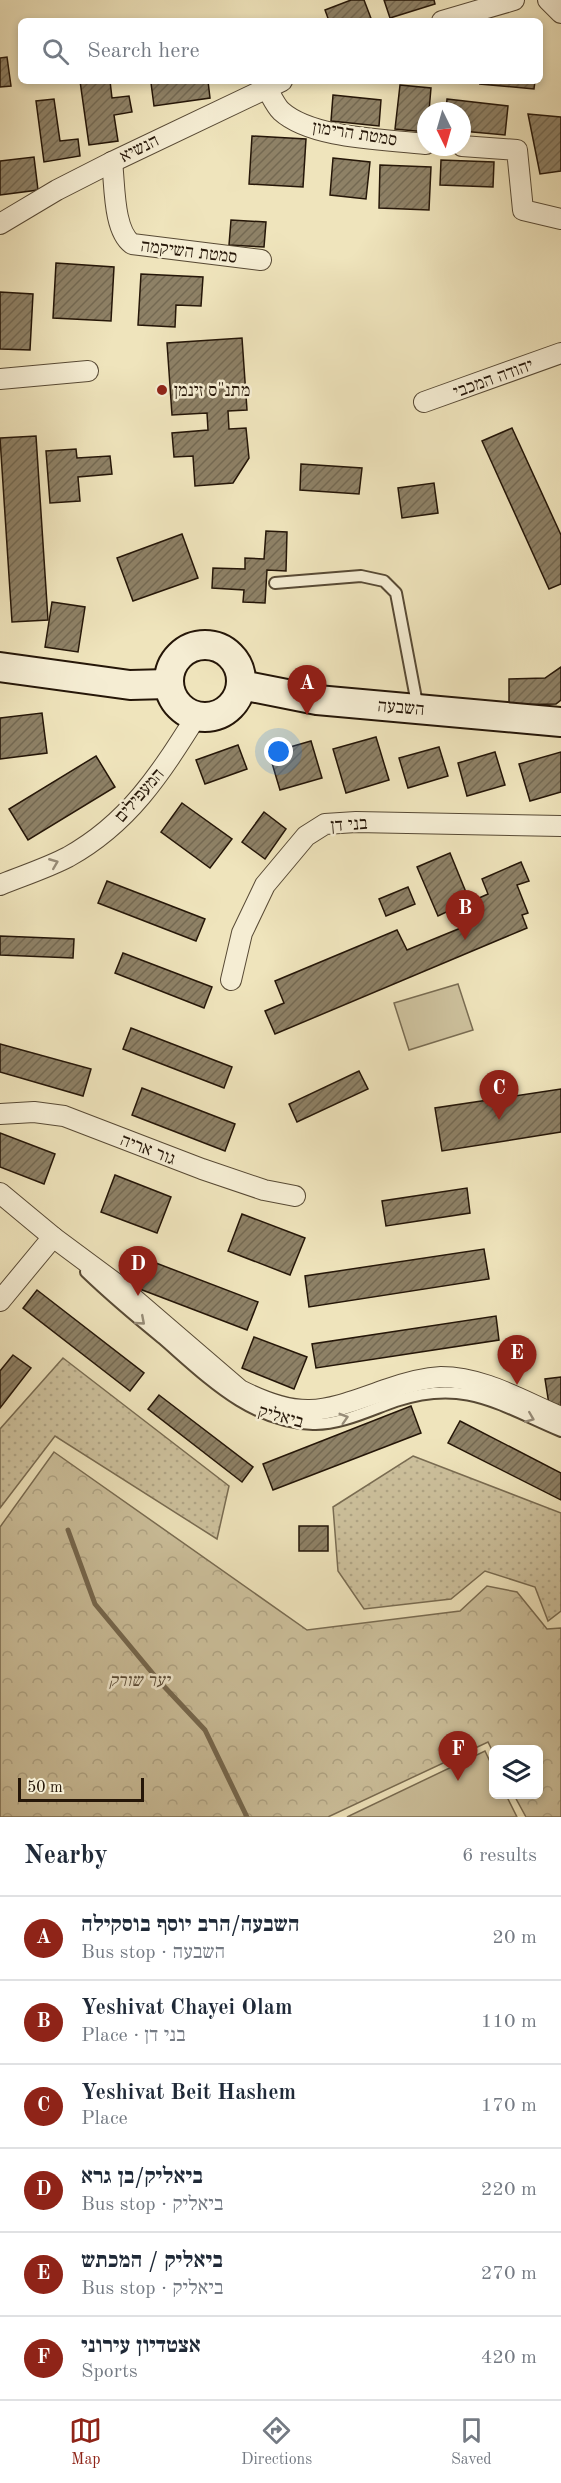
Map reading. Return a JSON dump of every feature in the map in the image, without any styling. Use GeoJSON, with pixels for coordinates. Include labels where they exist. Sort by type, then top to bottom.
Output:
{"type":"FeatureCollection","features":[{"type":"Feature","properties":{"kind":"main road"},"geometry":{"type":"LineString","coordinates":[[210,645],[234,658],[241,675],[242,685],[240,694],[230,708],[214,717],[196,717],[187,713],[174,701],[168,684],[171,666],[176,658],[191,647],[210,645]]}},
{"type":"Feature","properties":{"kind":"main road"},"geometry":{"type":"LineString","coordinates":[[0,667],[121,684],[168,684]]}},
{"type":"Feature","properties":{"kind":"main road","name":"השבעה"},"geometry":{"type":"LineString","coordinates":[[242,685],[317,700],[561,722]]}},
{"type":"Feature","properties":{"kind":"street"},"geometry":{"type":"LineString","coordinates":[[452,18],[514,0]]}},
{"type":"Feature","properties":{"kind":"street"},"geometry":{"type":"LineString","coordinates":[[548,0],[561,13]]}},
{"type":"Feature","properties":{"kind":"street","name":"סמטת הרימון"},"geometry":{"type":"LineString","coordinates":[[274,84],[280,110],[299,124],[318,131],[417,143]]}},
{"type":"Feature","properties":{"kind":"street","name":"הנשיא"},"geometry":{"type":"LineString","coordinates":[[0,224],[57,190],[274,84]]}},
{"type":"Feature","properties":{"kind":"street"},"geometry":{"type":"LineString","coordinates":[[471,147],[517,150],[523,210],[561,219]]}},
{"type":"Feature","properties":{"kind":"street","name":"סמטת השיקמה"},"geometry":{"type":"LineString","coordinates":[[112,162],[120,229],[125,239],[132,244],[261,260]]}},
{"type":"Feature","properties":{"kind":"street","name":"יהודה המכבי"},"geometry":{"type":"LineString","coordinates":[[424,402],[561,353]]}},
{"type":"Feature","properties":{"kind":"street"},"geometry":{"type":"LineString","coordinates":[[0,379],[88,371]]}},
{"type":"Feature","properties":{"kind":"street","name":"המעפילים"},"geometry":{"type":"LineString","coordinates":[[0,885],[66,858],[119,822],[160,775],[196,717]]}},
{"type":"Feature","properties":{"kind":"street","name":"בני דן"},"geometry":{"type":"LineString","coordinates":[[231,980],[242,933],[265,885],[306,836],[325,824],[356,822],[561,826]]}},
{"type":"Feature","properties":{"kind":"street","name":"גור אריה"},"geometry":{"type":"LineString","coordinates":[[0,1114],[34,1112],[64,1116],[202,1169],[264,1190],[295,1196]]}},
{"type":"Feature","properties":{"kind":"street","name":"ביאליק"},"geometry":{"type":"LineString","coordinates":[[0,1193],[53,1237],[119,1286],[240,1390],[278,1407],[315,1411],[334,1408],[421,1379],[450,1378],[478,1381],[493,1386],[561,1417]]}},
{"type":"Feature","properties":{"kind":"street"},"geometry":{"type":"LineString","coordinates":[[0,1301],[53,1237]]}},
{"type":"Feature","properties":{"kind":"lane"},"geometry":{"type":"LineString","coordinates":[[275,583],[361,576],[384,581],[396,593],[418,709]]}},
{"type":"Feature","properties":{"kind":"lane","name":"ביאליק"},"geometry":{"type":"LineString","coordinates":[[53,1237],[95,1281],[227,1394],[256,1411],[286,1420],[314,1424],[337,1420],[424,1393],[464,1392],[495,1401],[561,1431]]}},
{"type":"Feature","properties":{"kind":"green space"},"geometry":{"type":"Polygon","coordinates":[[[458,984],[473,1030],[409,1050],[394,1003],[458,984]]]}},
{"type":"Feature","properties":{"kind":"green space"},"geometry":{"type":"Polygon","coordinates":[[[63,1358],[229,1486],[217,1539],[55,1436],[0,1508],[0,1429],[63,1358]]]}},
{"type":"Feature","properties":{"kind":"green space","name":"יער שורק"},"geometry":{"type":"Polygon","coordinates":[[[54,1452],[307,1630],[460,1611],[487,1586],[517,1592],[547,1629],[561,1628],[561,1817],[526,1817],[516,1799],[543,1799],[543,1745],[490,1745],[488,1742],[328,1817],[0,1817],[0,1527],[54,1452]]]}},
{"type":"Feature","properties":{"kind":"green space"},"geometry":{"type":"Polygon","coordinates":[[[413,1456],[561,1513],[561,1611],[548,1621],[535,1587],[485,1571],[451,1599],[364,1609],[338,1571],[333,1507],[413,1456]]]}},
{"type":"Feature","properties":{"kind":"green space"},"geometry":{"type":"Polygon","coordinates":[[[485,1751],[489,1760],[489,1799],[508,1799],[517,1817],[347,1817],[485,1751]]]}},
{"type":"Feature","properties":{"kind":"building"},"geometry":{"type":"Polygon","coordinates":[[[351,0],[364,0],[371,18],[328,18],[325,10],[351,0]]]}},
{"type":"Feature","properties":{"kind":"building"},"geometry":{"type":"Polygon","coordinates":[[[384,0],[434,0],[435,4],[390,18],[384,0]]]}},
{"type":"Feature","properties":{"kind":"building"},"geometry":{"type":"Polygon","coordinates":[[[7,57],[11,86],[0,87],[0,58],[7,57]]]}},
{"type":"Feature","properties":{"kind":"building"},"geometry":{"type":"Polygon","coordinates":[[[80,84],[110,84],[112,98],[129,96],[132,112],[114,115],[118,141],[89,145],[80,84]]]}},
{"type":"Feature","properties":{"kind":"building"},"geometry":{"type":"Polygon","coordinates":[[[151,84],[208,84],[210,98],[154,106],[151,84]]]}},
{"type":"Feature","properties":{"kind":"building"},"geometry":{"type":"Polygon","coordinates":[[[480,84],[535,84],[534,89],[480,84]]]}},
{"type":"Feature","properties":{"kind":"building"},"geometry":{"type":"Polygon","coordinates":[[[400,85],[431,88],[430,102],[417,102],[417,131],[395,129],[400,85]]]}},
{"type":"Feature","properties":{"kind":"building"},"geometry":{"type":"Polygon","coordinates":[[[333,95],[381,100],[379,126],[331,121],[333,95]]]}},
{"type":"Feature","properties":{"kind":"building"},"geometry":{"type":"Polygon","coordinates":[[[54,99],[60,141],[78,139],[80,156],[44,162],[36,101],[54,99]]]}},
{"type":"Feature","properties":{"kind":"building"},"geometry":{"type":"Polygon","coordinates":[[[447,99],[508,106],[505,135],[471,132],[471,102],[447,102],[447,99]]]}},
{"type":"Feature","properties":{"kind":"building"},"geometry":{"type":"Polygon","coordinates":[[[528,114],[561,117],[561,171],[540,174],[528,114]]]}},
{"type":"Feature","properties":{"kind":"building"},"geometry":{"type":"Polygon","coordinates":[[[252,136],[306,139],[303,187],[249,184],[252,136]]]}},
{"type":"Feature","properties":{"kind":"building"},"geometry":{"type":"Polygon","coordinates":[[[34,157],[38,190],[0,195],[0,161],[34,157]]]}},
{"type":"Feature","properties":{"kind":"building"},"geometry":{"type":"Polygon","coordinates":[[[333,158],[370,162],[366,199],[330,195],[333,158]]]}},
{"type":"Feature","properties":{"kind":"building"},"geometry":{"type":"Polygon","coordinates":[[[441,160],[494,162],[493,187],[440,185],[441,160]]]}},
{"type":"Feature","properties":{"kind":"building"},"geometry":{"type":"Polygon","coordinates":[[[380,165],[431,167],[429,210],[379,208],[380,165]]]}},
{"type":"Feature","properties":{"kind":"building"},"geometry":{"type":"Polygon","coordinates":[[[231,220],[266,222],[264,247],[229,245],[231,220]]]}},
{"type":"Feature","properties":{"kind":"building"},"geometry":{"type":"Polygon","coordinates":[[[56,263],[114,267],[111,321],[53,318],[56,263]]]}},
{"type":"Feature","properties":{"kind":"building"},"geometry":{"type":"Polygon","coordinates":[[[141,274],[203,277],[201,306],[176,305],[175,327],[138,325],[141,274]]]}},
{"type":"Feature","properties":{"kind":"building"},"geometry":{"type":"Polygon","coordinates":[[[0,292],[33,294],[30,350],[0,349],[0,292]]]}},
{"type":"Feature","properties":{"kind":"building"},"geometry":{"type":"Polygon","coordinates":[[[242,338],[247,410],[228,411],[229,429],[246,428],[249,458],[233,483],[195,486],[193,456],[174,457],[172,433],[208,430],[207,413],[172,415],[167,343],[242,338]]]}},
{"type":"Feature","properties":{"kind":"building"},"geometry":{"type":"Polygon","coordinates":[[[512,428],[561,535],[561,584],[549,589],[482,441],[512,428]]]}},
{"type":"Feature","properties":{"kind":"building"},"geometry":{"type":"Polygon","coordinates":[[[36,436],[48,620],[12,622],[0,438],[36,436]]]}},
{"type":"Feature","properties":{"kind":"building"},"geometry":{"type":"Polygon","coordinates":[[[76,449],[77,458],[110,456],[112,474],[78,477],[80,501],[50,503],[46,451],[76,449]]]}},
{"type":"Feature","properties":{"kind":"building"},"geometry":{"type":"Polygon","coordinates":[[[301,464],[362,468],[359,494],[300,490],[301,464]]]}},
{"type":"Feature","properties":{"kind":"building"},"geometry":{"type":"Polygon","coordinates":[[[434,483],[438,513],[402,518],[398,488],[434,483]]]}},
{"type":"Feature","properties":{"kind":"building"},"geometry":{"type":"Polygon","coordinates":[[[266,531],[287,532],[286,571],[267,570],[265,603],[243,602],[244,590],[212,588],[213,568],[245,569],[245,558],[264,559],[266,531]]]}},
{"type":"Feature","properties":{"kind":"building"},"geometry":{"type":"Polygon","coordinates":[[[182,534],[198,578],[133,601],[117,558],[182,534]]]}},
{"type":"Feature","properties":{"kind":"building"},"geometry":{"type":"Polygon","coordinates":[[[52,602],[85,607],[78,652],[45,647],[52,602]]]}},
{"type":"Feature","properties":{"kind":"building"},"geometry":{"type":"Polygon","coordinates":[[[561,667],[561,700],[556,704],[509,705],[509,679],[545,678],[561,667]]]}},
{"type":"Feature","properties":{"kind":"building"},"geometry":{"type":"Polygon","coordinates":[[[42,713],[47,753],[0,759],[0,718],[42,713]]]}},
{"type":"Feature","properties":{"kind":"building"},"geometry":{"type":"Polygon","coordinates":[[[376,737],[389,780],[346,793],[333,749],[376,737]]]}},
{"type":"Feature","properties":{"kind":"building"},"geometry":{"type":"Polygon","coordinates":[[[311,741],[322,778],[280,790],[269,753],[311,741]]]}},
{"type":"Feature","properties":{"kind":"building"},"geometry":{"type":"Polygon","coordinates":[[[238,745],[247,769],[205,784],[196,760],[238,745]]]}},
{"type":"Feature","properties":{"kind":"building"},"geometry":{"type":"Polygon","coordinates":[[[439,747],[448,776],[408,788],[399,758],[439,747]]]}},
{"type":"Feature","properties":{"kind":"building"},"geometry":{"type":"Polygon","coordinates":[[[495,752],[505,785],[467,796],[458,763],[495,752]]]}},
{"type":"Feature","properties":{"kind":"building"},"geometry":{"type":"Polygon","coordinates":[[[561,752],[561,792],[530,801],[519,764],[561,752]]]}},
{"type":"Feature","properties":{"kind":"building"},"geometry":{"type":"Polygon","coordinates":[[[96,756],[115,787],[28,840],[9,809],[96,756]]]}},
{"type":"Feature","properties":{"kind":"building"},"geometry":{"type":"Polygon","coordinates":[[[182,803],[232,839],[210,868],[161,832],[182,803]]]}},
{"type":"Feature","properties":{"kind":"building"},"geometry":{"type":"Polygon","coordinates":[[[264,812],[286,829],[265,859],[242,842],[264,812]]]}},
{"type":"Feature","properties":{"kind":"building"},"geometry":{"type":"Polygon","coordinates":[[[450,853],[470,902],[488,894],[482,879],[521,862],[529,881],[517,885],[528,913],[522,915],[527,928],[275,1034],[265,1011],[284,1003],[275,981],[397,930],[407,950],[468,925],[459,906],[438,916],[417,867],[450,853]]]}},
{"type":"Feature","properties":{"kind":"building"},"geometry":{"type":"Polygon","coordinates":[[[107,881],[205,919],[196,941],[98,903],[107,881]]]}},
{"type":"Feature","properties":{"kind":"building"},"geometry":{"type":"Polygon","coordinates":[[[408,887],[415,904],[386,916],[379,899],[408,887]]]}},
{"type":"Feature","properties":{"kind":"building"},"geometry":{"type":"Polygon","coordinates":[[[0,936],[74,939],[73,958],[0,955],[0,936]]]}},
{"type":"Feature","properties":{"kind":"building"},"geometry":{"type":"Polygon","coordinates":[[[123,953],[212,987],[204,1008],[115,973],[123,953]]]}},
{"type":"Feature","properties":{"kind":"building"},"geometry":{"type":"Polygon","coordinates":[[[131,1028],[232,1067],[224,1088],[123,1049],[131,1028]]]}},
{"type":"Feature","properties":{"kind":"building"},"geometry":{"type":"Polygon","coordinates":[[[0,1044],[91,1069],[83,1096],[0,1072],[0,1044]]]}},
{"type":"Feature","properties":{"kind":"building"},"geometry":{"type":"Polygon","coordinates":[[[359,1071],[368,1089],[297,1122],[289,1104],[359,1071]]]}},
{"type":"Feature","properties":{"kind":"building"},"geometry":{"type":"Polygon","coordinates":[[[142,1088],[235,1124],[225,1151],[132,1115],[142,1088]]]}},
{"type":"Feature","properties":{"kind":"building"},"geometry":{"type":"Polygon","coordinates":[[[561,1089],[561,1132],[442,1151],[435,1108],[561,1089]]]}},
{"type":"Feature","properties":{"kind":"building"},"geometry":{"type":"Polygon","coordinates":[[[0,1133],[55,1154],[44,1184],[0,1167],[0,1133]]]}},
{"type":"Feature","properties":{"kind":"building"},"geometry":{"type":"Polygon","coordinates":[[[115,1175],[171,1197],[157,1233],[101,1212],[115,1175]]]}},
{"type":"Feature","properties":{"kind":"building"},"geometry":{"type":"Polygon","coordinates":[[[467,1188],[470,1213],[386,1226],[382,1201],[467,1188]]]}},
{"type":"Feature","properties":{"kind":"building"},"geometry":{"type":"Polygon","coordinates":[[[242,1214],[305,1238],[290,1275],[228,1251],[242,1214]]]}},
{"type":"Feature","properties":{"kind":"building"},"geometry":{"type":"Polygon","coordinates":[[[484,1249],[489,1279],[309,1307],[305,1276],[484,1249]]]}},
{"type":"Feature","properties":{"kind":"building"},"geometry":{"type":"Polygon","coordinates":[[[135,1255],[258,1302],[247,1330],[124,1283],[135,1255]]]}},
{"type":"Feature","properties":{"kind":"building"},"geometry":{"type":"Polygon","coordinates":[[[37,1290],[144,1373],[130,1391],[23,1308],[37,1290]]]}},
{"type":"Feature","properties":{"kind":"building"},"geometry":{"type":"Polygon","coordinates":[[[496,1316],[499,1340],[316,1368],[312,1344],[496,1316]]]}},
{"type":"Feature","properties":{"kind":"building"},"geometry":{"type":"Polygon","coordinates":[[[254,1337],[307,1357],[294,1389],[242,1368],[254,1337]]]}},
{"type":"Feature","properties":{"kind":"building"},"geometry":{"type":"Polygon","coordinates":[[[13,1355],[31,1368],[0,1408],[0,1371],[13,1355]]]}},
{"type":"Feature","properties":{"kind":"building"},"geometry":{"type":"Polygon","coordinates":[[[561,1377],[561,1410],[550,1411],[545,1379],[561,1377]]]}},
{"type":"Feature","properties":{"kind":"building"},"geometry":{"type":"Polygon","coordinates":[[[159,1395],[253,1467],[242,1482],[148,1409],[159,1395]]]}},
{"type":"Feature","properties":{"kind":"building"},"geometry":{"type":"Polygon","coordinates":[[[411,1406],[421,1433],[273,1490],[263,1464],[411,1406]]]}},
{"type":"Feature","properties":{"kind":"building"},"geometry":{"type":"Polygon","coordinates":[[[460,1421],[561,1473],[561,1500],[448,1443],[460,1421]]]}},
{"type":"Feature","properties":{"kind":"building"},"geometry":{"type":"Polygon","coordinates":[[[299,1526],[328,1526],[328,1551],[299,1551],[299,1526]]]}},
{"type":"Feature","properties":{"kind":"waterway"},"geometry":{"type":"LineString","coordinates":[[68,1530],[95,1604],[159,1681],[205,1730],[247,1817]]}},
{"type":"Feature","properties":{"kind":"place","name":"מתנ\"ס זינמן"},"geometry":{"type":"Point","coordinates":[162,390]}},
{"type":"Feature","properties":{"kind":"place","name":"השבעה/הרב יוסף בוסקילה"},"geometry":{"type":"Point","coordinates":[307,715]}},
{"type":"Feature","properties":{"kind":"place","name":"Yeshivat Chayei Olam"},"geometry":{"type":"Point","coordinates":[465,940]}},
{"type":"Feature","properties":{"kind":"place","name":"Yeshivat Beit Hashem"},"geometry":{"type":"Point","coordinates":[499,1120]}},
{"type":"Feature","properties":{"kind":"place","name":"ביאליק/בן גרא"},"geometry":{"type":"Point","coordinates":[138,1296]}},
{"type":"Feature","properties":{"kind":"place","name":"ביאליק / המכתש"},"geometry":{"type":"Point","coordinates":[517,1385]}},
{"type":"Feature","properties":{"kind":"place","name":"אצטדיון עירוני"},"geometry":{"type":"Point","coordinates":[458,1781]}}]}
